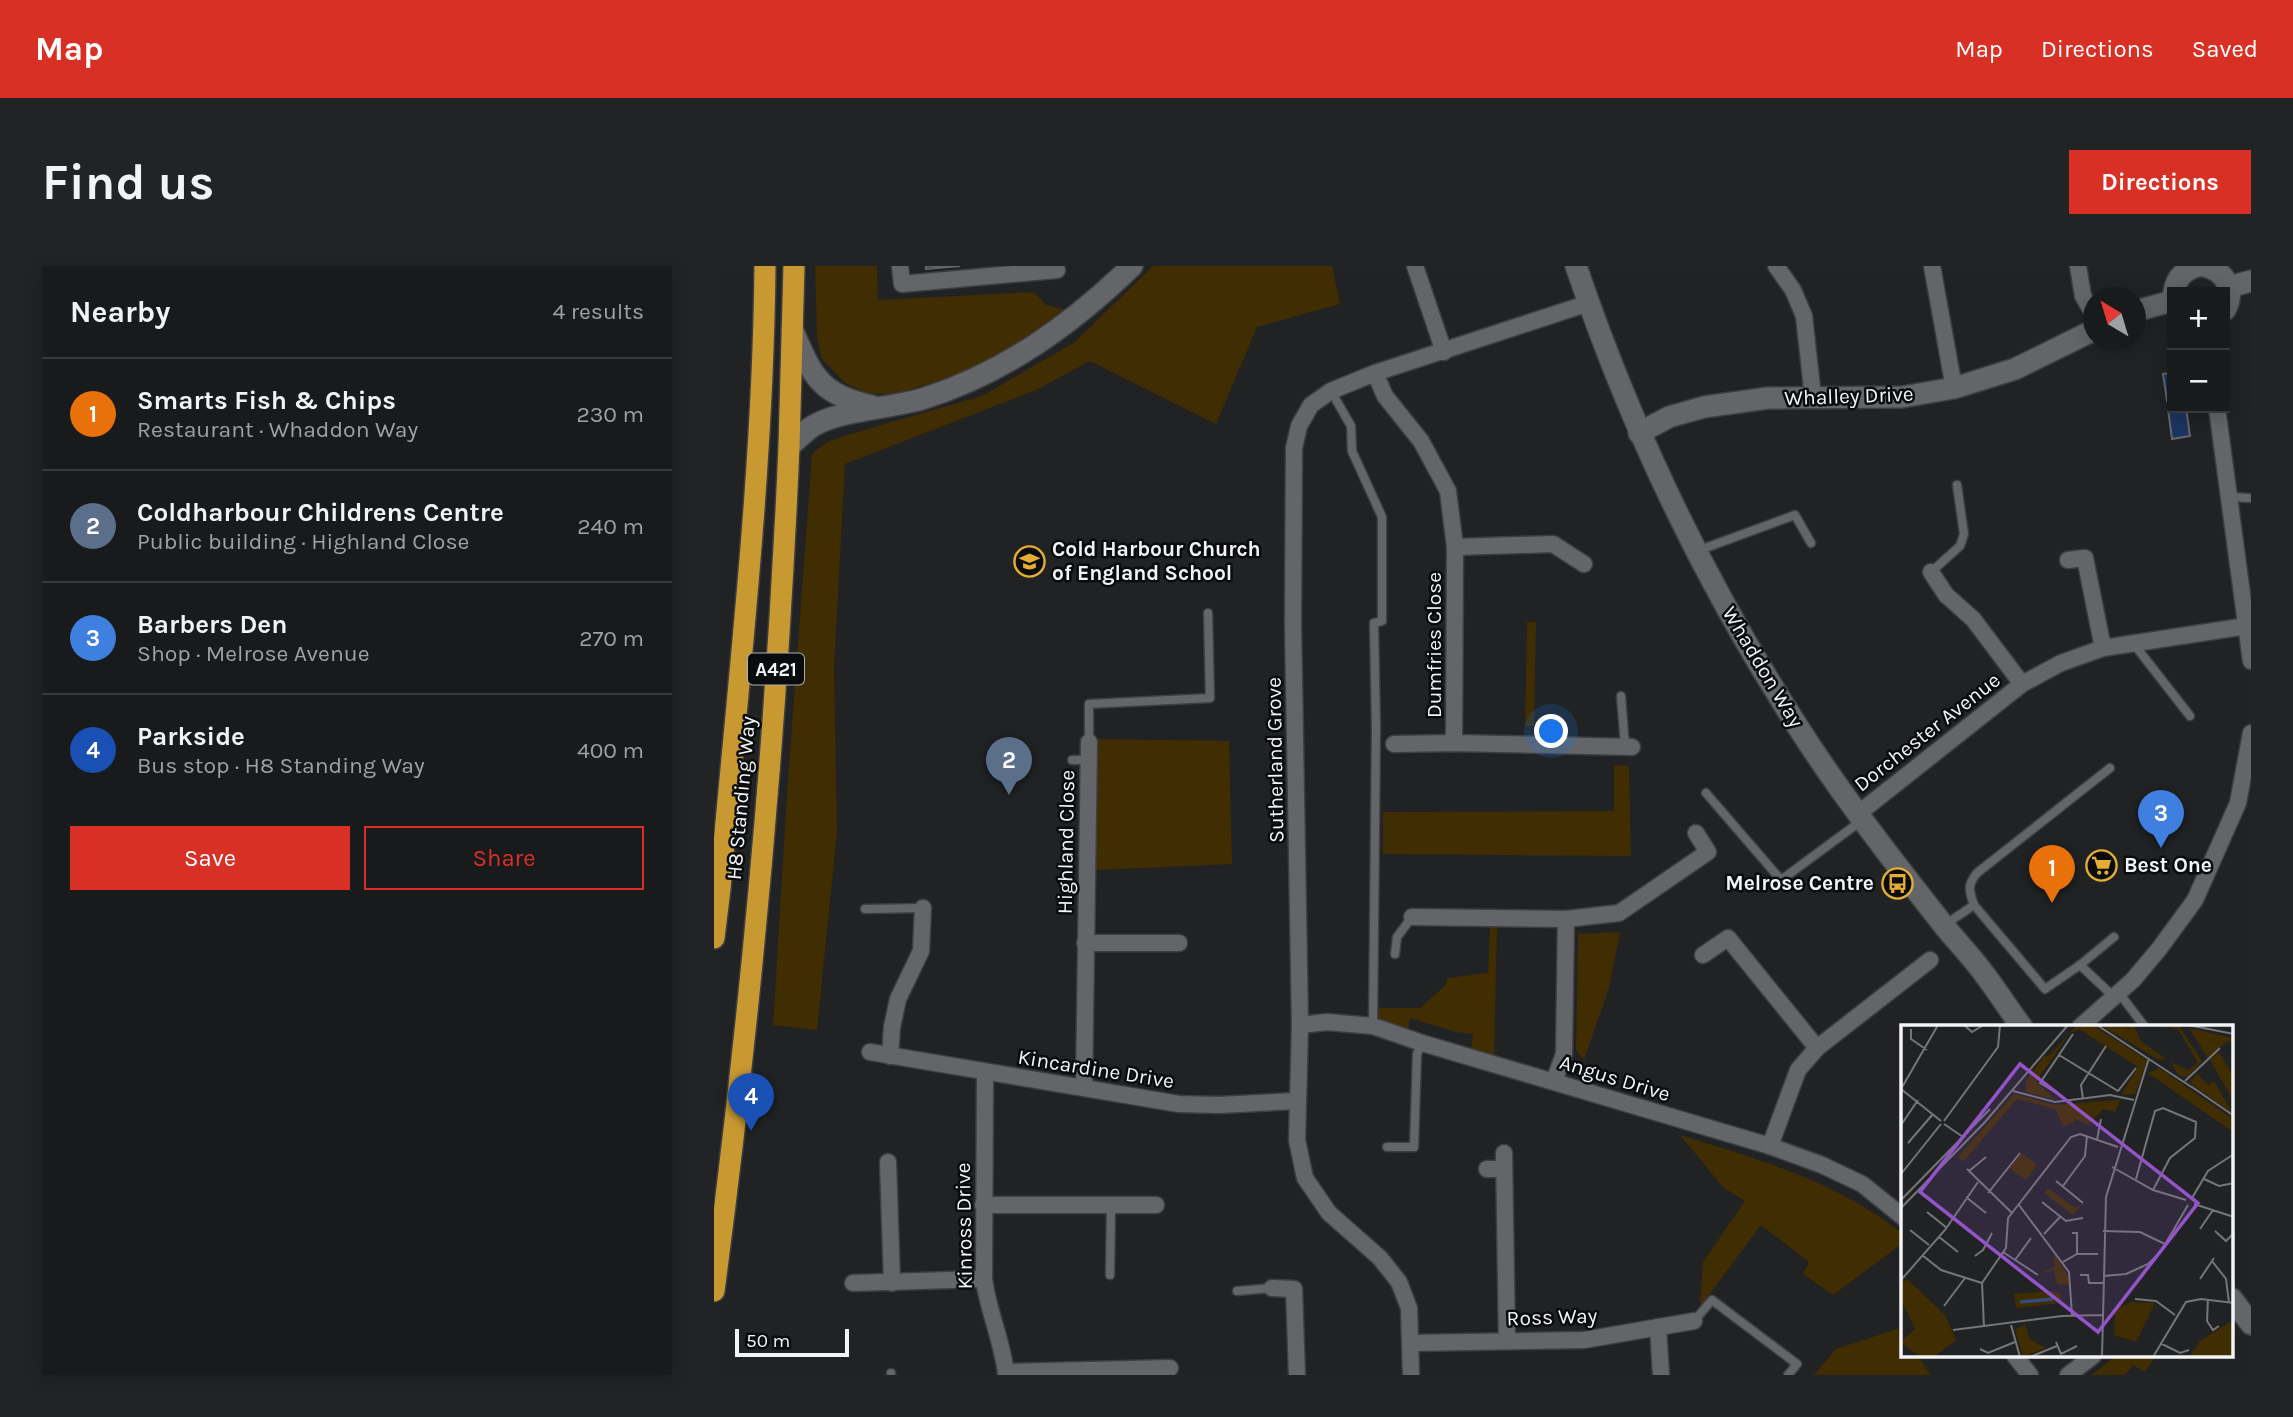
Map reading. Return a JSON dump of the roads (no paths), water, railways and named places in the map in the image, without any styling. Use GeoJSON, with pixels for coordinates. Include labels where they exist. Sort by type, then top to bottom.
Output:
{"type":"FeatureCollection","features":[{"type":"Feature","properties":{"kind":"highway","name":"H8 Standing Way"},"geometry":{"type":"LineString","coordinates":[[714,938],[752,527],[765,266]]}},
{"type":"Feature","properties":{"kind":"highway","name":"H8 Standing Way"},"geometry":{"type":"LineString","coordinates":[[714,1291],[741,1059],[772,724],[789,446],[794,266]]}},
{"type":"Feature","properties":{"kind":"street"},"geometry":{"type":"LineString","coordinates":[[901,266],[902,284],[1057,270]]}},
{"type":"Feature","properties":{"kind":"street"},"geometry":{"type":"LineString","coordinates":[[789,446],[814,425],[836,417],[921,399],[971,381],[1017,357],[1065,326],[1103,295],[1132,266]]}},
{"type":"Feature","properties":{"kind":"street"},"geometry":{"type":"LineString","coordinates":[[1415,266],[1444,352]]}},
{"type":"Feature","properties":{"kind":"street","name":"Whaddon Way"},"geometry":{"type":"LineString","coordinates":[[1576,266],[1639,433],[1732,618],[1798,727],[1861,816],[1944,926],[1985,974],[2021,1025]]}},
{"type":"Feature","properties":{"kind":"street"},"geometry":{"type":"LineString","coordinates":[[1776,266],[1793,290],[1804,316],[1813,397]]}},
{"type":"Feature","properties":{"kind":"street"},"geometry":{"type":"LineString","coordinates":[[1931,266],[1954,388]]}},
{"type":"Feature","properties":{"kind":"street"},"geometry":{"type":"LineString","coordinates":[[2078,266],[2083,296]]}},
{"type":"Feature","properties":{"kind":"street"},"geometry":{"type":"LineString","coordinates":[[2175,287],[2182,274],[2201,266],[2221,274],[2228,287]]}},
{"type":"Feature","properties":{"kind":"street"},"geometry":{"type":"LineString","coordinates":[[2230,288],[2251,281]]}},
{"type":"Feature","properties":{"kind":"street"},"geometry":{"type":"LineString","coordinates":[[2146,308],[2167,302]]}},
{"type":"Feature","properties":{"kind":"street","name":"Sutherland Grove"},"geometry":{"type":"LineString","coordinates":[[1411,1375],[1409,1308],[1399,1282],[1381,1258],[1329,1213],[1306,1178],[1297,1140],[1300,1025],[1293,625],[1294,448],[1299,426],[1311,405],[1331,391],[1375,373],[1589,303]]}},
{"type":"Feature","properties":{"kind":"street"},"geometry":{"type":"LineString","coordinates":[[792,329],[809,370],[825,387],[848,401],[881,408]]}},
{"type":"Feature","properties":{"kind":"street","name":"Whalley Drive"},"geometry":{"type":"LineString","coordinates":[[1639,433],[1669,417],[1704,407],[1768,398],[1902,397],[1954,388],[2015,369],[2083,335]]}},
{"type":"Feature","properties":{"kind":"street","name":"Dumfries Close"},"geometry":{"type":"LineString","coordinates":[[1375,373],[1385,396],[1421,441],[1448,491],[1455,547],[1454,743]]}},
{"type":"Feature","properties":{"kind":"street"},"geometry":{"type":"LineString","coordinates":[[2218,413],[2251,661]]}},
{"type":"Feature","properties":{"kind":"street","name":"Dumfries Close"},"geometry":{"type":"LineString","coordinates":[[1455,547],[1553,544],[1584,564]]}},
{"type":"Feature","properties":{"kind":"street"},"geometry":{"type":"LineString","coordinates":[[2067,560],[2085,558],[2103,648]]}},
{"type":"Feature","properties":{"kind":"street","name":"Dorchester Avenue"},"geometry":{"type":"LineString","coordinates":[[1931,572],[1947,595],[1973,619],[2022,684]]}},
{"type":"Feature","properties":{"kind":"street","name":"Dorchester Avenue"},"geometry":{"type":"LineString","coordinates":[[1861,816],[2022,684],[2061,663],[2103,648],[2247,626]]}},
{"type":"Feature","properties":{"kind":"street"},"geometry":{"type":"LineString","coordinates":[[2082,1025],[2116,995],[2159,949],[2195,900],[2244,802],[2251,733]]}},
{"type":"Feature","properties":{"kind":"street","name":"Highland Close"},"geometry":{"type":"LineString","coordinates":[[1084,1088],[1085,943],[1080,760],[1089,742]]}},
{"type":"Feature","properties":{"kind":"street","name":"Dumfries Close"},"geometry":{"type":"LineString","coordinates":[[1394,744],[1629,747]]}},
{"type":"Feature","properties":{"kind":"street"},"geometry":{"type":"LineString","coordinates":[[1412,917],[1566,919],[1619,913],[1708,852],[1696,833]]}},
{"type":"Feature","properties":{"kind":"street"},"geometry":{"type":"LineString","coordinates":[[890,1056],[898,999],[921,951],[923,908]]}},
{"type":"Feature","properties":{"kind":"street"},"geometry":{"type":"LineString","coordinates":[[1554,1081],[1564,1054],[1566,919]]}},
{"type":"Feature","properties":{"kind":"street"},"geometry":{"type":"LineString","coordinates":[[1703,955],[1728,938],[1817,1048]]}},
{"type":"Feature","properties":{"kind":"street","name":"Highland Close"},"geometry":{"type":"LineString","coordinates":[[1085,943],[1180,943]]}},
{"type":"Feature","properties":{"kind":"street"},"geometry":{"type":"LineString","coordinates":[[1770,1146],[1798,1070],[1817,1048],[1930,960]]}},
{"type":"Feature","properties":{"kind":"street","name":"Angus Drive"},"geometry":{"type":"LineString","coordinates":[[1300,1025],[1327,1022],[1373,1026],[1770,1146],[1822,1165],[1862,1184],[1901,1215]]}},
{"type":"Feature","properties":{"kind":"street","name":"Kincardine Drive"},"geometry":{"type":"LineString","coordinates":[[870,1052],[1179,1104],[1296,1101]]}},
{"type":"Feature","properties":{"kind":"street","name":"Kinross Drive"},"geometry":{"type":"LineString","coordinates":[[985,1073],[984,1279],[987,1303],[1006,1373]]}},
{"type":"Feature","properties":{"kind":"street"},"geometry":{"type":"LineString","coordinates":[[1487,1169],[1504,1161],[1507,1341]]}},
{"type":"Feature","properties":{"kind":"street"},"geometry":{"type":"LineString","coordinates":[[888,1162],[892,1283]]}},
{"type":"Feature","properties":{"kind":"street"},"geometry":{"type":"LineString","coordinates":[[983,1205],[1156,1205]]}},
{"type":"Feature","properties":{"kind":"street"},"geometry":{"type":"LineString","coordinates":[[853,1283],[984,1279]]}},
{"type":"Feature","properties":{"kind":"street"},"geometry":{"type":"LineString","coordinates":[[1272,1288],[1294,1289],[1297,1375]]}},
{"type":"Feature","properties":{"kind":"street"},"geometry":{"type":"LineString","coordinates":[[2234,1302],[2251,1324]]}},
{"type":"Feature","properties":{"kind":"street","name":"Ross Way"},"geometry":{"type":"LineString","coordinates":[[1411,1343],[1584,1340],[1694,1321]]}},
{"type":"Feature","properties":{"kind":"street"},"geometry":{"type":"LineString","coordinates":[[1658,1327],[1661,1375]]}},
{"type":"Feature","properties":{"kind":"street"},"geometry":{"type":"LineString","coordinates":[[2017,1358],[2030,1375]]}},
{"type":"Feature","properties":{"kind":"street"},"geometry":{"type":"LineString","coordinates":[[2068,1375],[2090,1358]]}},
{"type":"Feature","properties":{"kind":"street"},"geometry":{"type":"LineString","coordinates":[[1006,1373],[1115,1372],[1170,1368]]}},
{"type":"Feature","properties":{"kind":"lane"},"geometry":{"type":"LineString","coordinates":[[1331,391],[1351,426],[1352,452],[1382,517],[1382,621],[1374,623],[1376,729],[1373,1026]]}},
{"type":"Feature","properties":{"kind":"lane"},"geometry":{"type":"LineString","coordinates":[[1931,572],[1960,546],[1964,534],[1958,485]]}},
{"type":"Feature","properties":{"kind":"lane"},"geometry":{"type":"LineString","coordinates":[[2229,497],[2251,498]]}},
{"type":"Feature","properties":{"kind":"lane"},"geometry":{"type":"LineString","coordinates":[[1696,551],[1709,544],[1795,515],[1811,543]]}},
{"type":"Feature","properties":{"kind":"lane"},"geometry":{"type":"LineString","coordinates":[[1089,742],[1089,704],[1210,698],[1208,613]]}},
{"type":"Feature","properties":{"kind":"lane"},"geometry":{"type":"LineString","coordinates":[[2133,643],[2190,716]]}},
{"type":"Feature","properties":{"kind":"lane"},"geometry":{"type":"LineString","coordinates":[[1621,696],[1629,747]]}},
{"type":"Feature","properties":{"kind":"lane"},"geometry":{"type":"LineString","coordinates":[[2110,768],[1977,873],[1970,881],[1969,891],[1974,905],[2045,989],[2114,937]]}},
{"type":"Feature","properties":{"kind":"lane"},"geometry":{"type":"LineString","coordinates":[[1706,793],[1781,880],[1861,816]]}},
{"type":"Feature","properties":{"kind":"lane"},"geometry":{"type":"LineString","coordinates":[[1944,926],[1974,905]]}},
{"type":"Feature","properties":{"kind":"lane"},"geometry":{"type":"LineString","coordinates":[[865,909],[923,908]]}},
{"type":"Feature","properties":{"kind":"lane"},"geometry":{"type":"LineString","coordinates":[[1395,954],[1397,937],[1412,917]]}},
{"type":"Feature","properties":{"kind":"lane"},"geometry":{"type":"LineString","coordinates":[[2080,965],[2116,995],[2143,1025]]}},
{"type":"Feature","properties":{"kind":"lane"},"geometry":{"type":"LineString","coordinates":[[1387,1147],[1414,1147],[1417,1054],[1422,1043]]}},
{"type":"Feature","properties":{"kind":"lane"},"geometry":{"type":"LineString","coordinates":[[1110,1275],[1111,1205]]}},
{"type":"Feature","properties":{"kind":"lane"},"geometry":{"type":"LineString","coordinates":[[1237,1292],[1272,1288]]}},
{"type":"Feature","properties":{"kind":"lane"},"geometry":{"type":"LineString","coordinates":[[1694,1321],[1712,1300],[1797,1364],[1788,1375]]}},
{"type":"Feature","properties":{"kind":"place","name":"Cold Harbour Church of England School"},"geometry":{"type":"Point","coordinates":[1029,561]}},
{"type":"Feature","properties":{"kind":"place","name":"Coldharbour Childrens Centre"},"geometry":{"type":"Point","coordinates":[1009,795]}},
{"type":"Feature","properties":{"kind":"place","name":"Barbers Den"},"geometry":{"type":"Point","coordinates":[2161,848]}},
{"type":"Feature","properties":{"kind":"place","name":"Best One"},"geometry":{"type":"Point","coordinates":[2101,865]}},
{"type":"Feature","properties":{"kind":"place","name":"Melrose Centre"},"geometry":{"type":"Point","coordinates":[1897,883]}},
{"type":"Feature","properties":{"kind":"place","name":"Smarts Fish & Chips"},"geometry":{"type":"Point","coordinates":[2052,903]}},
{"type":"Feature","properties":{"kind":"place","name":"Parkside"},"geometry":{"type":"Point","coordinates":[751,1131]}}]}
